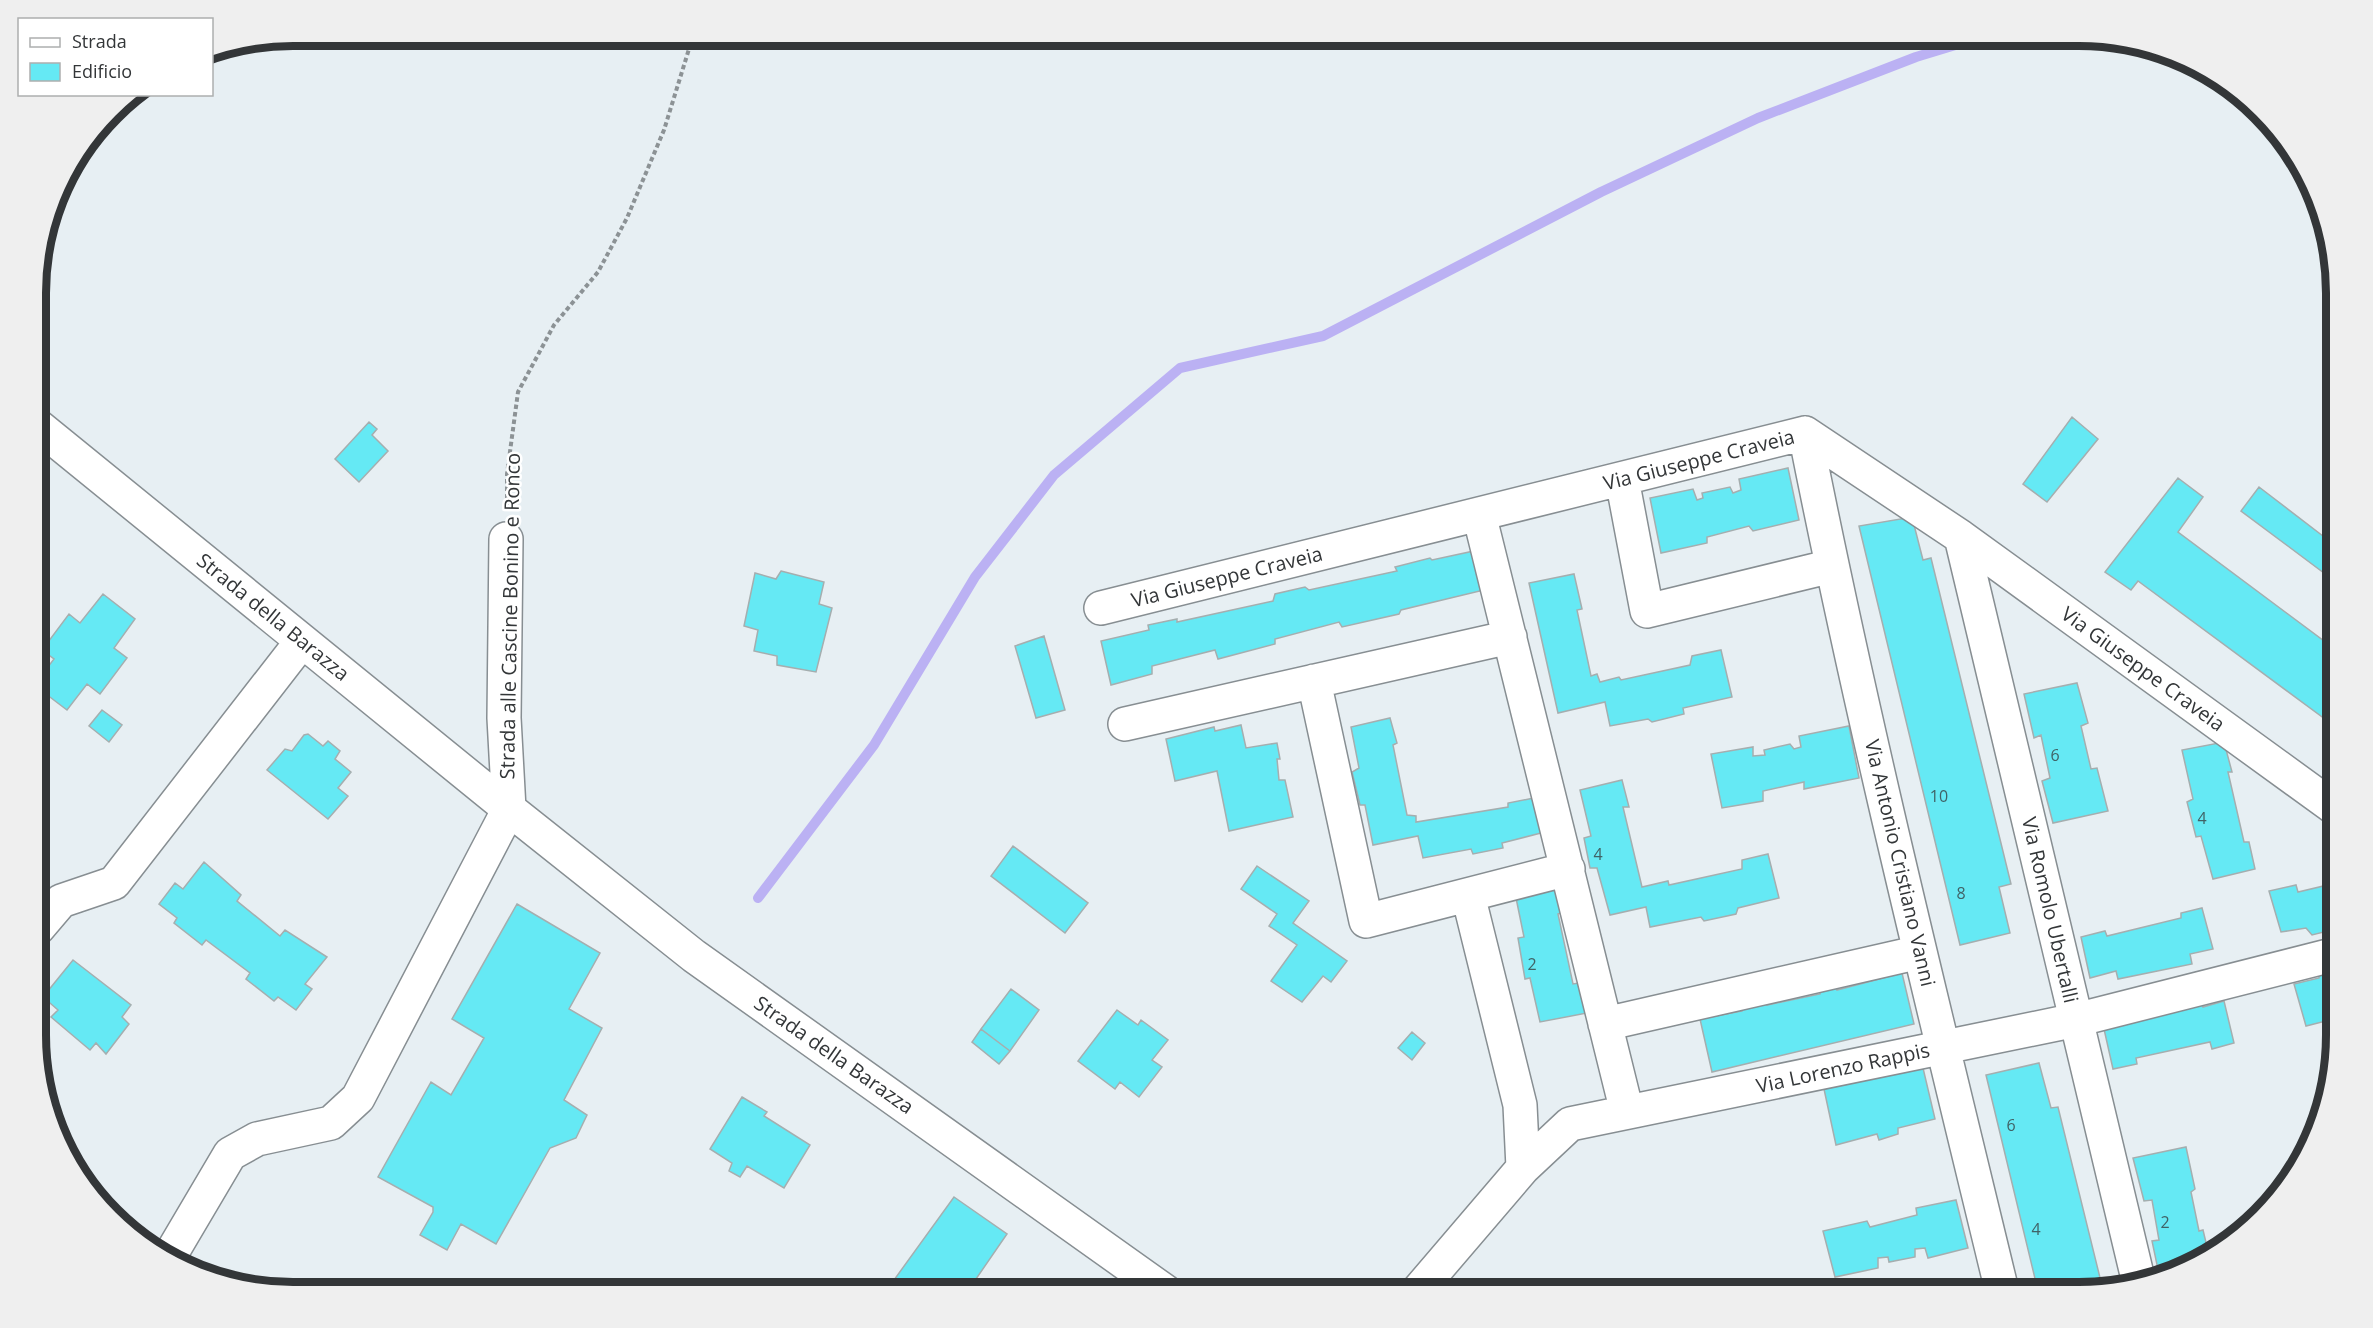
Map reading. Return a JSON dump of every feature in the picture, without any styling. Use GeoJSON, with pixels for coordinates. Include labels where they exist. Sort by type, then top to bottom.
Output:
{"type":"FeatureCollection","features":[{"type":"Feature","properties":{"kind":"street","name":"Strada della Barazza"},"geometry":{"type":"LineString","coordinates":[[46,433],[508,809],[694,956],[1152,1282]]}},
{"type":"Feature","properties":{"kind":"street","name":"Via Giuseppe Craveia"},"geometry":{"type":"LineString","coordinates":[[1101,608],[1805,433],[1961,537],[2326,802]]}},
{"type":"Feature","properties":{"kind":"street","name":"Via Antonio Cristiano Vanni"},"geometry":{"type":"LineString","coordinates":[[1805,433],[1832,566],[1920,952],[2000,1282]]}},
{"type":"Feature","properties":{"kind":"street"},"geometry":{"type":"LineString","coordinates":[[1622,479],[1647,611],[1832,566]]}},
{"type":"Feature","properties":{"kind":"street"},"geometry":{"type":"LineString","coordinates":[[1479,514],[1627,1112]]}},
{"type":"Feature","properties":{"kind":"street","name":"Via Romolo Ubertalli"},"geometry":{"type":"LineString","coordinates":[[1961,537],[2137,1275]]}},
{"type":"Feature","properties":{"kind":"street","name":"Strada alle Cascine Bonino e Ronco"},"geometry":{"type":"LineString","coordinates":[[506,539],[504,718],[508,809]]}},
{"type":"Feature","properties":{"kind":"street"},"geometry":{"type":"LineString","coordinates":[[1125,724],[1510,637]]}},
{"type":"Feature","properties":{"kind":"street"},"geometry":{"type":"LineString","coordinates":[[46,919],[61,901],[114,883],[302,641]]}},
{"type":"Feature","properties":{"kind":"street"},"geometry":{"type":"LineString","coordinates":[[1314,681],[1366,921],[1568,869]]}},
{"type":"Feature","properties":{"kind":"street"},"geometry":{"type":"LineString","coordinates":[[173,1250],[230,1154],[257,1139],[331,1123],[358,1098],[508,809]]}},
{"type":"Feature","properties":{"kind":"street"},"geometry":{"type":"LineString","coordinates":[[1468,895],[1520,1106],[1522,1168]]}},
{"type":"Feature","properties":{"kind":"street"},"geometry":{"type":"LineString","coordinates":[[1605,1024],[1920,952]]}},
{"type":"Feature","properties":{"kind":"street","name":"Via Lorenzo Rappis"},"geometry":{"type":"LineString","coordinates":[[1425,1282],[1522,1168],[1570,1124],[2076,1020],[2326,957]]}},
{"type":"Feature","properties":{"kind":"path","name":"Strada alle Cascine Bonino e Ronco"},"geometry":{"type":"LineString","coordinates":[[506,539],[507,474],[518,392],[554,325],[598,272],[627,218],[664,130],[690,46]]}},
{"type":"Feature","properties":{"kind":"building"},"geometry":{"type":"Polygon","coordinates":[[[2072,417],[2098,439],[2047,502],[2023,484],[2072,417]]]}},
{"type":"Feature","properties":{"kind":"building"},"geometry":{"type":"Polygon","coordinates":[[[369,422],[377,429],[372,435],[388,451],[359,482],[335,459],[369,422]]]}},
{"type":"Feature","properties":{"kind":"building"},"geometry":{"type":"Polygon","coordinates":[[[1788,468],[1799,520],[1753,531],[1749,526],[1707,537],[1707,543],[1661,553],[1650,498],[1693,489],[1697,500],[1703,498],[1702,493],[1730,487],[1733,493],[1741,490],[1739,479],[1788,468]]]}},
{"type":"Feature","properties":{"kind":"building"},"geometry":{"type":"Polygon","coordinates":[[[2178,478],[2203,497],[2178,532],[2326,643],[2326,720],[2138,581],[2131,590],[2105,572],[2178,478]]]}},
{"type":"Feature","properties":{"kind":"building"},"geometry":{"type":"Polygon","coordinates":[[[2259,487],[2326,538],[2326,575],[2241,511],[2259,487]]]}},
{"type":"Feature","properties":{"kind":"building"},"geometry":{"type":"Polygon","coordinates":[[[1912,517],[1923,560],[1931,558],[2011,884],[1999,887],[2010,933],[1960,945],[1859,526],[1912,517]]]}},
{"type":"Feature","properties":{"kind":"building"},"geometry":{"type":"Polygon","coordinates":[[[1474,551],[1484,590],[1342,627],[1339,622],[1275,639],[1275,644],[1218,659],[1215,650],[1152,666],[1152,674],[1111,685],[1101,641],[1149,630],[1148,625],[1177,619],[1177,622],[1273,601],[1275,594],[1305,587],[1309,590],[1397,571],[1395,567],[1430,558],[1432,560],[1474,551]]]}},
{"type":"Feature","properties":{"kind":"building"},"geometry":{"type":"Polygon","coordinates":[[[781,571],[824,582],[819,604],[832,608],[816,672],[777,665],[777,656],[754,651],[758,630],[744,626],[755,573],[776,579],[781,571]]]}},
{"type":"Feature","properties":{"kind":"building"},"geometry":{"type":"Polygon","coordinates":[[[1574,574],[1582,609],[1577,610],[1591,676],[1597,674],[1600,682],[1619,677],[1621,680],[1690,665],[1692,656],[1721,650],[1732,697],[1683,708],[1684,714],[1652,722],[1648,719],[1610,726],[1605,702],[1558,713],[1529,583],[1574,574]]]}},
{"type":"Feature","properties":{"kind":"building"},"geometry":{"type":"Polygon","coordinates":[[[103,594],[135,619],[114,648],[127,658],[100,694],[87,684],[67,710],[46,694],[46,670],[54,659],[46,653],[46,645],[69,614],[80,623],[103,594]]]}},
{"type":"Feature","properties":{"kind":"building"},"geometry":{"type":"Polygon","coordinates":[[[1044,636],[1065,710],[1036,718],[1015,646],[1044,636]]]}},
{"type":"Feature","properties":{"kind":"building"},"geometry":{"type":"Polygon","coordinates":[[[2077,683],[2088,723],[2081,726],[2091,769],[2097,768],[2108,811],[2053,823],[2042,781],[2050,778],[2041,735],[2034,738],[2024,694],[2077,683]]]}},
{"type":"Feature","properties":{"kind":"building"},"geometry":{"type":"Polygon","coordinates":[[[102,710],[122,725],[109,742],[89,726],[102,710]]]}},
{"type":"Feature","properties":{"kind":"building"},"geometry":{"type":"Polygon","coordinates":[[[1390,718],[1397,743],[1393,745],[1407,815],[1416,816],[1416,822],[1508,807],[1508,803],[1539,797],[1545,832],[1502,843],[1503,848],[1473,854],[1471,849],[1423,858],[1418,836],[1373,845],[1365,805],[1360,805],[1352,772],[1359,768],[1351,727],[1390,718]]]}},
{"type":"Feature","properties":{"kind":"building"},"geometry":{"type":"Polygon","coordinates":[[[1241,725],[1246,748],[1277,743],[1280,759],[1277,759],[1279,780],[1285,780],[1293,817],[1229,831],[1217,771],[1175,781],[1166,739],[1214,727],[1215,731],[1241,725]]]}},
{"type":"Feature","properties":{"kind":"building"},"geometry":{"type":"Polygon","coordinates":[[[1849,726],[1859,778],[1804,789],[1804,782],[1763,791],[1763,801],[1722,808],[1711,754],[1753,747],[1753,756],[1765,755],[1764,750],[1790,744],[1794,749],[1801,747],[1799,736],[1849,726]]]}},
{"type":"Feature","properties":{"kind":"building"},"geometry":{"type":"Polygon","coordinates":[[[308,734],[323,746],[328,741],[340,751],[335,759],[351,772],[338,788],[348,796],[328,819],[267,770],[285,749],[292,751],[304,735],[308,734]]]}},
{"type":"Feature","properties":{"kind":"building"},"geometry":{"type":"Polygon","coordinates":[[[2224,742],[2232,772],[2228,772],[2244,842],[2249,842],[2255,869],[2213,879],[2201,836],[2196,837],[2187,802],[2193,799],[2182,750],[2224,742]]]}},
{"type":"Feature","properties":{"kind":"building"},"geometry":{"type":"Polygon","coordinates":[[[1622,780],[1629,807],[1623,807],[1642,887],[1668,881],[1669,885],[1742,869],[1742,860],[1768,854],[1779,898],[1738,908],[1736,914],[1704,921],[1701,917],[1650,927],[1646,907],[1610,915],[1597,868],[1590,868],[1584,838],[1591,836],[1580,790],[1622,780]]]}},
{"type":"Feature","properties":{"kind":"building"},"geometry":{"type":"Polygon","coordinates":[[[1013,846],[1088,903],[1065,933],[991,876],[1013,846]]]}},
{"type":"Feature","properties":{"kind":"building"},"geometry":{"type":"Polygon","coordinates":[[[204,862],[241,895],[237,901],[280,936],[285,930],[327,957],[305,984],[312,989],[296,1010],[278,997],[274,1001],[246,979],[250,973],[206,940],[202,945],[174,923],[177,918],[159,904],[175,883],[183,889],[204,862]]]}},
{"type":"Feature","properties":{"kind":"building"},"geometry":{"type":"Polygon","coordinates":[[[1257,866],[1309,901],[1293,923],[1347,961],[1331,982],[1323,976],[1302,1002],[1271,981],[1297,945],[1269,926],[1277,914],[1241,889],[1257,866]]]}},
{"type":"Feature","properties":{"kind":"building"},"geometry":{"type":"Polygon","coordinates":[[[1556,885],[1563,912],[1558,914],[1573,984],[1579,983],[1587,1013],[1540,1022],[1530,978],[1525,979],[1518,938],[1524,937],[1515,893],[1556,885]]]}},
{"type":"Feature","properties":{"kind":"building"},"geometry":{"type":"Polygon","coordinates":[[[2296,885],[2298,892],[2326,885],[2326,932],[2312,935],[2306,928],[2281,932],[2269,891],[2296,885]]]}},
{"type":"Feature","properties":{"kind":"building"},"geometry":{"type":"Polygon","coordinates":[[[517,904],[600,953],[569,1009],[602,1028],[564,1100],[587,1115],[576,1138],[550,1148],[496,1244],[461,1224],[447,1250],[420,1235],[433,1212],[433,1207],[378,1177],[431,1082],[451,1095],[484,1038],[452,1019],[517,904]]]}},
{"type":"Feature","properties":{"kind":"building"},"geometry":{"type":"Polygon","coordinates":[[[2202,908],[2213,949],[2190,954],[2192,964],[2118,979],[2116,971],[2090,978],[2081,937],[2105,931],[2107,936],[2181,918],[2181,913],[2202,908]]]}},
{"type":"Feature","properties":{"kind":"building"},"geometry":{"type":"Polygon","coordinates":[[[73,960],[131,1005],[122,1017],[129,1024],[106,1054],[96,1043],[90,1050],[51,1017],[58,1010],[46,1000],[46,993],[73,960]]]}},
{"type":"Feature","properties":{"kind":"building"},"geometry":{"type":"Polygon","coordinates":[[[2326,969],[2326,1021],[2306,1026],[2294,984],[2319,978],[2319,971],[2326,969]]]}},
{"type":"Feature","properties":{"kind":"building"},"geometry":{"type":"Polygon","coordinates":[[[1902,973],[1914,1024],[1712,1072],[1700,1019],[1742,1011],[1740,1003],[1766,998],[1767,1005],[1820,994],[1820,985],[1835,982],[1837,990],[1902,973]]]}},
{"type":"Feature","properties":{"kind":"building"},"geometry":{"type":"Polygon","coordinates":[[[1011,989],[1039,1010],[1010,1051],[981,1029],[1011,989]]]}},
{"type":"Feature","properties":{"kind":"building"},"geometry":{"type":"Polygon","coordinates":[[[2200,998],[2203,1007],[2224,1001],[2234,1043],[2212,1049],[2210,1042],[2136,1058],[2137,1064],[2113,1069],[2104,1029],[2128,1024],[2126,1016],[2200,998]]]}},
{"type":"Feature","properties":{"kind":"building"},"geometry":{"type":"Polygon","coordinates":[[[1117,1010],[1138,1025],[1141,1020],[1168,1040],[1152,1060],[1162,1067],[1139,1097],[1120,1082],[1115,1089],[1078,1061],[1117,1010]]]}},
{"type":"Feature","properties":{"kind":"building"},"geometry":{"type":"Polygon","coordinates":[[[981,1029],[1010,1051],[999,1064],[972,1042],[981,1029]]]}},
{"type":"Feature","properties":{"kind":"building"},"geometry":{"type":"Polygon","coordinates":[[[1412,1032],[1425,1043],[1412,1060],[1398,1048],[1412,1032]]]}},
{"type":"Feature","properties":{"kind":"building"},"geometry":{"type":"Polygon","coordinates":[[[2039,1063],[2051,1108],[2058,1107],[2101,1280],[2036,1282],[1986,1075],[2039,1063]]]}},
{"type":"Feature","properties":{"kind":"building"},"geometry":{"type":"Polygon","coordinates":[[[1923,1068],[1935,1119],[1898,1128],[1898,1134],[1879,1140],[1877,1134],[1836,1145],[1824,1089],[1923,1068]]]}},
{"type":"Feature","properties":{"kind":"building"},"geometry":{"type":"Polygon","coordinates":[[[742,1097],[767,1112],[764,1116],[810,1145],[784,1188],[747,1166],[740,1177],[729,1171],[732,1163],[710,1149],[742,1097]]]}},
{"type":"Feature","properties":{"kind":"building"},"geometry":{"type":"Polygon","coordinates":[[[2186,1147],[2195,1189],[2191,1192],[2199,1231],[2203,1230],[2207,1246],[2174,1263],[2158,1268],[2152,1241],[2159,1240],[2152,1200],[2144,1201],[2133,1158],[2186,1147]]]}},
{"type":"Feature","properties":{"kind":"building"},"geometry":{"type":"Polygon","coordinates":[[[954,1197],[1007,1234],[974,1282],[897,1282],[894,1280],[954,1197]]]}},
{"type":"Feature","properties":{"kind":"building"},"geometry":{"type":"Polygon","coordinates":[[[1956,1200],[1968,1248],[1928,1258],[1925,1248],[1915,1249],[1915,1257],[1889,1262],[1888,1257],[1878,1258],[1878,1268],[1835,1277],[1823,1231],[1867,1221],[1870,1227],[1917,1215],[1916,1208],[1956,1200]]]}},
{"type":"Feature","properties":{"kind":"waterway"},"geometry":{"type":"LineString","coordinates":[[758,898],[874,745],[975,577],[1054,475],[1180,368],[1323,336],[1601,192],[1758,118],[1916,57],[1952,46]]}}]}
